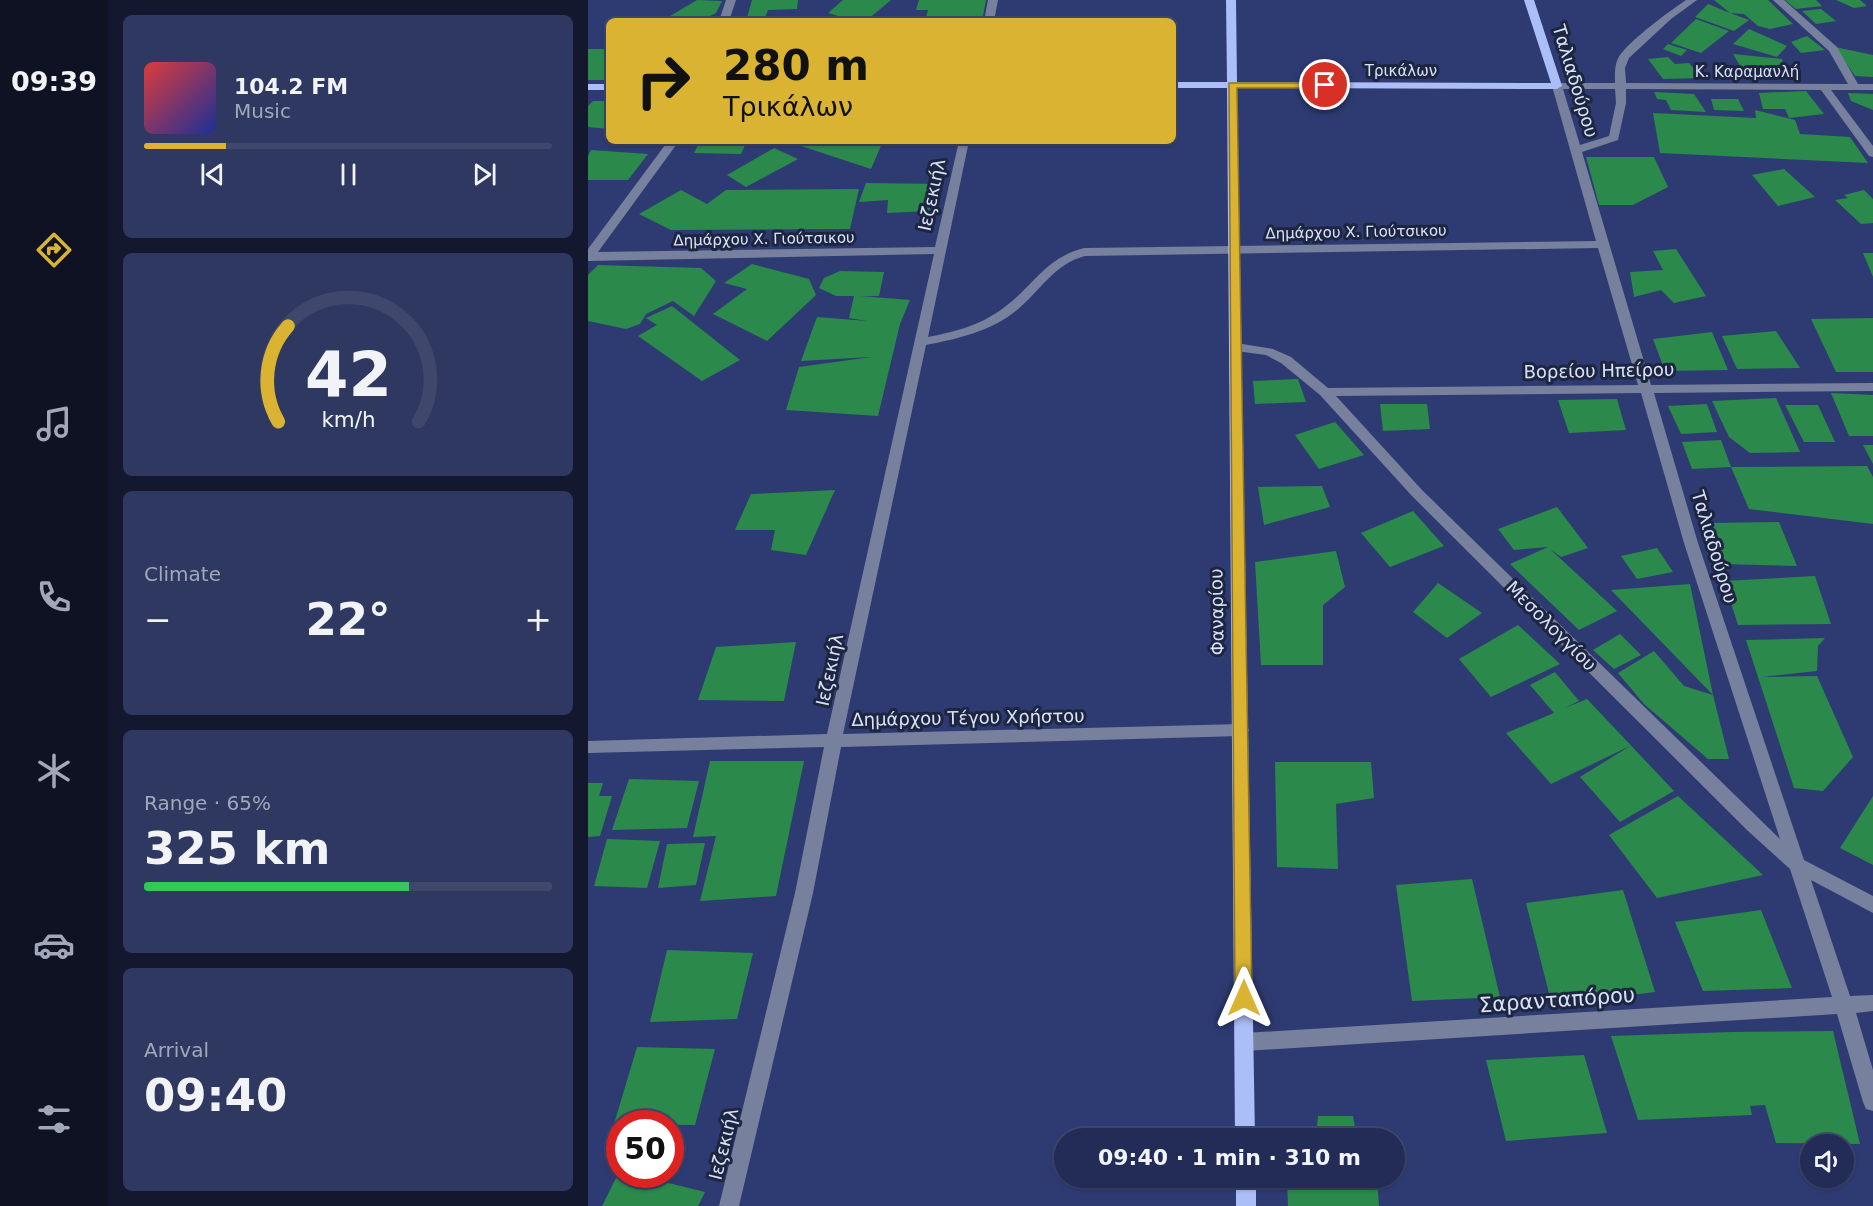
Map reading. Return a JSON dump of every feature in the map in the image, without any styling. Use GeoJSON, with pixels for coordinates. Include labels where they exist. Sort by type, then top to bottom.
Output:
{"type":"FeatureCollection","features":[{"type":"Feature","properties":{"kind":"main road","name":"Φαναρίου"},"geometry":{"type":"LineString","coordinates":[[1231,0],[1245,1128]]}},
{"type":"Feature","properties":{"kind":"main road","name":"Ταλιαδούρου"},"geometry":{"type":"LineString","coordinates":[[1529,0],[1557,86]]}},
{"type":"Feature","properties":{"kind":"main road","name":"Τρικάλων"},"geometry":{"type":"LineString","coordinates":[[1176,85],[1557,86]]}},
{"type":"Feature","properties":{"kind":"main road"},"geometry":{"type":"LineString","coordinates":[[588,87],[606,87]]}},
{"type":"Feature","properties":{"kind":"main road"},"geometry":{"type":"LineString","coordinates":[[1246,1188],[1246,1206]]}},
{"type":"Feature","properties":{"kind":"street"},"geometry":{"type":"LineString","coordinates":[[725,18],[731,0]]}},
{"type":"Feature","properties":{"kind":"street"},"geometry":{"type":"LineString","coordinates":[[989,18],[993,0]]}},
{"type":"Feature","properties":{"kind":"street"},"geometry":{"type":"LineString","coordinates":[[1576,150],[1614,138],[1621,103],[1620,69],[1624,57],[1668,17],[1692,0]]}},
{"type":"Feature","properties":{"kind":"street"},"geometry":{"type":"LineString","coordinates":[[1778,0],[1833,49],[1855,87]]}},
{"type":"Feature","properties":{"kind":"street","name":"Κ. Καραμανλή"},"geometry":{"type":"LineString","coordinates":[[1557,86],[1873,87]]}},
{"type":"Feature","properties":{"kind":"street","name":"Ταλιαδούρου"},"geometry":{"type":"LineString","coordinates":[[1557,86],[1691,543],[1844,1005],[1873,1102]]}},
{"type":"Feature","properties":{"kind":"street"},"geometry":{"type":"LineString","coordinates":[[1824,87],[1873,154]]}},
{"type":"Feature","properties":{"kind":"street"},"geometry":{"type":"LineString","coordinates":[[588,256],[672,144]]}},
{"type":"Feature","properties":{"kind":"street","name":"Ιεζεκιήλ"},"geometry":{"type":"LineString","coordinates":[[729,1206],[804,893],[834,740],[963,144]]}},
{"type":"Feature","properties":{"kind":"street","name":"Δημάρχου Χ. Γιούτσικου"},"geometry":{"type":"LineString","coordinates":[[921,342],[963,332],[995,319],[1011,309],[1056,264],[1076,253],[1604,244]]}},
{"type":"Feature","properties":{"kind":"street","name":"Δημάρχου Χ. Γιούτσικου"},"geometry":{"type":"LineString","coordinates":[[588,256],[941,250]]}},
{"type":"Feature","properties":{"kind":"street","name":"Μεσολογγίου"},"geometry":{"type":"LineString","coordinates":[[1236,347],[1257,349],[1286,360],[1325,392],[1417,493],[1726,799],[1797,864],[1873,906]]}},
{"type":"Feature","properties":{"kind":"street","name":"Βορείου Ηπείρου"},"geometry":{"type":"LineString","coordinates":[[1325,392],[1873,387]]}},
{"type":"Feature","properties":{"kind":"street","name":"Δημάρχου Τέγου Χρήστου"},"geometry":{"type":"LineString","coordinates":[[588,747],[1241,730]]}},
{"type":"Feature","properties":{"kind":"street","name":"Σαρανταπόρου"},"geometry":{"type":"LineString","coordinates":[[1244,1042],[1873,1003]]}},
{"type":"Feature","properties":{"kind":"building"},"geometry":{"type":"Polygon","coordinates":[[[697,0],[722,1],[716,13],[706,18],[670,16],[697,0]]]}},
{"type":"Feature","properties":{"kind":"building"},"geometry":{"type":"Polygon","coordinates":[[[752,0],[798,0],[797,9],[768,10],[765,18],[747,18],[752,0]]]}},
{"type":"Feature","properties":{"kind":"building"},"geometry":{"type":"Polygon","coordinates":[[[843,0],[891,0],[870,18],[845,18],[828,13],[843,0]]]}},
{"type":"Feature","properties":{"kind":"building"},"geometry":{"type":"Polygon","coordinates":[[[919,0],[986,0],[983,18],[926,18],[928,10],[916,10],[919,0]]]}},
{"type":"Feature","properties":{"kind":"building"},"geometry":{"type":"Polygon","coordinates":[[[1714,0],[1768,0],[1793,24],[1770,29],[1758,26],[1744,14],[1730,13],[1714,0]]]}},
{"type":"Feature","properties":{"kind":"building"},"geometry":{"type":"Polygon","coordinates":[[[1785,0],[1816,0],[1822,6],[1796,9],[1785,0]]]}},
{"type":"Feature","properties":{"kind":"building"},"geometry":{"type":"Polygon","coordinates":[[[1836,0],[1860,0],[1867,6],[1854,8],[1836,0]]]}},
{"type":"Feature","properties":{"kind":"building"},"geometry":{"type":"Polygon","coordinates":[[[1708,4],[1749,20],[1734,31],[1695,17],[1708,4]]]}},
{"type":"Feature","properties":{"kind":"building"},"geometry":{"type":"Polygon","coordinates":[[[1821,9],[1836,21],[1816,24],[1802,11],[1821,9]]]}},
{"type":"Feature","properties":{"kind":"building"},"geometry":{"type":"Polygon","coordinates":[[[1696,19],[1729,31],[1701,53],[1671,43],[1696,19]]]}},
{"type":"Feature","properties":{"kind":"building"},"geometry":{"type":"Polygon","coordinates":[[[1749,29],[1787,46],[1777,57],[1733,44],[1749,29]]]}},
{"type":"Feature","properties":{"kind":"building"},"geometry":{"type":"Polygon","coordinates":[[[1807,36],[1825,50],[1801,53],[1791,42],[1807,36]]]}},
{"type":"Feature","properties":{"kind":"building"},"geometry":{"type":"Polygon","coordinates":[[[1668,44],[1687,50],[1681,56],[1663,49],[1668,44]]]}},
{"type":"Feature","properties":{"kind":"building"},"geometry":{"type":"Polygon","coordinates":[[[1835,47],[1873,55],[1873,77],[1855,76],[1835,47]]]}},
{"type":"Feature","properties":{"kind":"building"},"geometry":{"type":"Polygon","coordinates":[[[588,49],[606,49],[606,80],[588,80],[588,49]]]}},
{"type":"Feature","properties":{"kind":"building"},"geometry":{"type":"Polygon","coordinates":[[[1733,54],[1782,59],[1785,75],[1773,76],[1775,79],[1748,79],[1733,54]]]}},
{"type":"Feature","properties":{"kind":"building"},"geometry":{"type":"Polygon","coordinates":[[[1668,57],[1675,64],[1689,63],[1702,78],[1663,79],[1648,59],[1668,57]]]}},
{"type":"Feature","properties":{"kind":"building"},"geometry":{"type":"Polygon","coordinates":[[[1806,91],[1824,114],[1789,118],[1785,109],[1763,109],[1759,93],[1806,91]]]}},
{"type":"Feature","properties":{"kind":"building"},"geometry":{"type":"Polygon","coordinates":[[[1654,92],[1694,94],[1706,112],[1671,110],[1666,100],[1657,99],[1654,92]]]}},
{"type":"Feature","properties":{"kind":"building"},"geometry":{"type":"Polygon","coordinates":[[[1848,93],[1873,94],[1873,110],[1851,101],[1848,93]]]}},
{"type":"Feature","properties":{"kind":"building"},"geometry":{"type":"Polygon","coordinates":[[[1711,99],[1738,99],[1744,111],[1714,110],[1711,99]]]}},
{"type":"Feature","properties":{"kind":"building"},"geometry":{"type":"Polygon","coordinates":[[[593,101],[606,101],[606,129],[588,127],[588,106],[593,101]]]}},
{"type":"Feature","properties":{"kind":"building"},"geometry":{"type":"Polygon","coordinates":[[[1755,110],[1795,120],[1800,134],[1850,137],[1868,163],[1660,153],[1653,113],[1756,118],[1755,110]]]}},
{"type":"Feature","properties":{"kind":"building"},"geometry":{"type":"Polygon","coordinates":[[[698,144],[746,144],[741,154],[694,153],[698,144]]]}},
{"type":"Feature","properties":{"kind":"building"},"geometry":{"type":"Polygon","coordinates":[[[795,144],[882,144],[871,169],[795,144]]]}},
{"type":"Feature","properties":{"kind":"building"},"geometry":{"type":"Polygon","coordinates":[[[774,148],[798,159],[746,187],[727,175],[774,148]]]}},
{"type":"Feature","properties":{"kind":"building"},"geometry":{"type":"Polygon","coordinates":[[[591,150],[648,154],[628,180],[588,180],[588,156],[591,150]]]}},
{"type":"Feature","properties":{"kind":"building"},"geometry":{"type":"Polygon","coordinates":[[[1586,157],[1654,157],[1668,187],[1633,205],[1599,205],[1586,157]]]}},
{"type":"Feature","properties":{"kind":"building"},"geometry":{"type":"Polygon","coordinates":[[[1784,169],[1815,197],[1778,206],[1752,175],[1784,169]]]}},
{"type":"Feature","properties":{"kind":"building"},"geometry":{"type":"Polygon","coordinates":[[[866,183],[940,184],[929,211],[887,213],[888,200],[859,202],[866,183]]]}},
{"type":"Feature","properties":{"kind":"building"},"geometry":{"type":"Polygon","coordinates":[[[859,189],[850,229],[671,230],[639,214],[681,190],[707,204],[726,190],[859,189]]]}},
{"type":"Feature","properties":{"kind":"building"},"geometry":{"type":"Polygon","coordinates":[[[1864,190],[1873,199],[1873,223],[1861,224],[1835,200],[1848,198],[1844,195],[1864,190]]]}},
{"type":"Feature","properties":{"kind":"building"},"geometry":{"type":"Polygon","coordinates":[[[1676,249],[1706,296],[1674,303],[1661,290],[1634,297],[1630,272],[1663,270],[1653,251],[1676,249]]]}},
{"type":"Feature","properties":{"kind":"building"},"geometry":{"type":"Polygon","coordinates":[[[1863,253],[1873,253],[1873,277],[1863,253]]]}},
{"type":"Feature","properties":{"kind":"building"},"geometry":{"type":"Polygon","coordinates":[[[752,264],[809,279],[816,295],[767,341],[713,314],[747,289],[724,283],[752,264]]]}},
{"type":"Feature","properties":{"kind":"building"},"geometry":{"type":"Polygon","coordinates":[[[598,265],[701,268],[716,281],[694,316],[673,301],[646,314],[640,324],[626,329],[588,321],[588,275],[598,265]]]}},
{"type":"Feature","properties":{"kind":"building"},"geometry":{"type":"Polygon","coordinates":[[[840,271],[884,272],[879,296],[861,296],[910,300],[900,324],[878,416],[786,410],[799,367],[871,357],[801,361],[817,317],[867,321],[849,318],[854,296],[836,296],[819,288],[824,278],[840,271]]]}},
{"type":"Feature","properties":{"kind":"building"},"geometry":{"type":"Polygon","coordinates":[[[672,306],[740,360],[702,381],[638,336],[657,325],[646,318],[672,306]]]}},
{"type":"Feature","properties":{"kind":"building"},"geometry":{"type":"Polygon","coordinates":[[[1873,318],[1873,372],[1836,372],[1811,319],[1873,318]]]}},
{"type":"Feature","properties":{"kind":"building"},"geometry":{"type":"Polygon","coordinates":[[[1776,331],[1800,368],[1737,369],[1722,336],[1776,331]]]}},
{"type":"Feature","properties":{"kind":"building"},"geometry":{"type":"Polygon","coordinates":[[[1712,332],[1728,370],[1665,371],[1653,339],[1712,332]]]}},
{"type":"Feature","properties":{"kind":"building"},"geometry":{"type":"Polygon","coordinates":[[[1298,379],[1306,402],[1255,404],[1253,381],[1298,379]]]}},
{"type":"Feature","properties":{"kind":"building"},"geometry":{"type":"Polygon","coordinates":[[[1831,393],[1873,395],[1873,436],[1849,436],[1831,393]]]}},
{"type":"Feature","properties":{"kind":"building"},"geometry":{"type":"Polygon","coordinates":[[[1776,398],[1800,452],[1750,453],[1729,437],[1712,401],[1776,398]]]}},
{"type":"Feature","properties":{"kind":"building"},"geometry":{"type":"Polygon","coordinates":[[[1617,399],[1626,430],[1569,433],[1558,400],[1617,399]]]}},
{"type":"Feature","properties":{"kind":"building"},"geometry":{"type":"Polygon","coordinates":[[[1380,404],[1427,404],[1430,429],[1383,431],[1380,404]]]}},
{"type":"Feature","properties":{"kind":"building"},"geometry":{"type":"Polygon","coordinates":[[[1707,404],[1717,432],[1681,434],[1668,406],[1707,404]]]}},
{"type":"Feature","properties":{"kind":"building"},"geometry":{"type":"Polygon","coordinates":[[[1785,405],[1818,405],[1835,442],[1804,442],[1785,405]]]}},
{"type":"Feature","properties":{"kind":"building"},"geometry":{"type":"Polygon","coordinates":[[[1335,422],[1364,455],[1319,469],[1295,435],[1335,422]]]}},
{"type":"Feature","properties":{"kind":"building"},"geometry":{"type":"Polygon","coordinates":[[[1721,440],[1731,467],[1692,469],[1682,442],[1721,440]]]}},
{"type":"Feature","properties":{"kind":"building"},"geometry":{"type":"Polygon","coordinates":[[[1863,445],[1873,445],[1873,464],[1863,445]]]}},
{"type":"Feature","properties":{"kind":"building"},"geometry":{"type":"Polygon","coordinates":[[[1867,466],[1873,477],[1873,524],[1749,509],[1731,467],[1867,466]]]}},
{"type":"Feature","properties":{"kind":"building"},"geometry":{"type":"Polygon","coordinates":[[[1322,486],[1330,507],[1264,525],[1258,487],[1322,486]]]}},
{"type":"Feature","properties":{"kind":"building"},"geometry":{"type":"Polygon","coordinates":[[[835,490],[806,555],[771,550],[775,530],[735,530],[751,494],[835,490]]]}},
{"type":"Feature","properties":{"kind":"building"},"geometry":{"type":"Polygon","coordinates":[[[1557,507],[1588,548],[1561,557],[1550,549],[1617,611],[1579,630],[1510,564],[1548,547],[1514,550],[1498,529],[1557,507]]]}},
{"type":"Feature","properties":{"kind":"building"},"geometry":{"type":"Polygon","coordinates":[[[1413,511],[1444,546],[1390,567],[1361,533],[1413,511]]]}},
{"type":"Feature","properties":{"kind":"building"},"geometry":{"type":"Polygon","coordinates":[[[1779,522],[1797,566],[1720,564],[1708,523],[1779,522]]]}},
{"type":"Feature","properties":{"kind":"building"},"geometry":{"type":"Polygon","coordinates":[[[1657,548],[1673,572],[1637,579],[1621,556],[1657,548]]]}},
{"type":"Feature","properties":{"kind":"building"},"geometry":{"type":"Polygon","coordinates":[[[1336,551],[1345,587],[1323,605],[1323,665],[1261,665],[1255,562],[1336,551]]]}},
{"type":"Feature","properties":{"kind":"building"},"geometry":{"type":"Polygon","coordinates":[[[1815,576],[1831,624],[1738,625],[1724,581],[1815,576]]]}},
{"type":"Feature","properties":{"kind":"building"},"geometry":{"type":"Polygon","coordinates":[[[1438,583],[1482,613],[1447,638],[1413,612],[1438,583]]]}},
{"type":"Feature","properties":{"kind":"building"},"geometry":{"type":"Polygon","coordinates":[[[1690,584],[1713,695],[1611,590],[1690,584]]]}},
{"type":"Feature","properties":{"kind":"building"},"geometry":{"type":"Polygon","coordinates":[[[1518,625],[1560,664],[1491,697],[1459,659],[1518,625]]]}},
{"type":"Feature","properties":{"kind":"building"},"geometry":{"type":"Polygon","coordinates":[[[1620,634],[1641,655],[1614,669],[1593,650],[1620,634]]]}},
{"type":"Feature","properties":{"kind":"building"},"geometry":{"type":"Polygon","coordinates":[[[1825,638],[1818,646],[1817,671],[1762,677],[1817,676],[1853,757],[1823,791],[1794,788],[1746,640],[1825,638]]]}},
{"type":"Feature","properties":{"kind":"building"},"geometry":{"type":"Polygon","coordinates":[[[796,642],[784,701],[698,700],[716,647],[796,642]]]}},
{"type":"Feature","properties":{"kind":"building"},"geometry":{"type":"Polygon","coordinates":[[[1654,651],[1684,686],[1713,695],[1729,759],[1708,759],[1644,704],[1618,673],[1654,651]]]}},
{"type":"Feature","properties":{"kind":"building"},"geometry":{"type":"Polygon","coordinates":[[[1555,672],[1579,701],[1565,708],[1587,699],[1674,791],[1620,822],[1580,777],[1630,746],[1551,784],[1506,733],[1554,713],[1530,685],[1555,672]]]}},
{"type":"Feature","properties":{"kind":"building"},"geometry":{"type":"Polygon","coordinates":[[[710,761],[804,761],[776,896],[700,901],[716,836],[693,837],[710,761]]]}},
{"type":"Feature","properties":{"kind":"building"},"geometry":{"type":"Polygon","coordinates":[[[1275,762],[1371,762],[1374,798],[1336,804],[1338,869],[1277,867],[1275,762]]]}},
{"type":"Feature","properties":{"kind":"building"},"geometry":{"type":"Polygon","coordinates":[[[629,779],[699,781],[687,828],[612,830],[629,779]]]}},
{"type":"Feature","properties":{"kind":"building"},"geometry":{"type":"Polygon","coordinates":[[[588,783],[603,783],[599,796],[612,796],[600,836],[588,837],[588,783]]]}},
{"type":"Feature","properties":{"kind":"building"},"geometry":{"type":"Polygon","coordinates":[[[1678,796],[1763,875],[1657,898],[1609,835],[1678,796]]]}},
{"type":"Feature","properties":{"kind":"building"},"geometry":{"type":"Polygon","coordinates":[[[1873,796],[1873,865],[1840,848],[1873,796]]]}},
{"type":"Feature","properties":{"kind":"building"},"geometry":{"type":"Polygon","coordinates":[[[607,839],[660,841],[647,888],[594,886],[607,839]]]}},
{"type":"Feature","properties":{"kind":"building"},"geometry":{"type":"Polygon","coordinates":[[[705,843],[696,885],[658,888],[667,844],[705,843]]]}},
{"type":"Feature","properties":{"kind":"building"},"geometry":{"type":"Polygon","coordinates":[[[1472,879],[1500,997],[1412,1001],[1396,885],[1472,879]]]}},
{"type":"Feature","properties":{"kind":"building"},"geometry":{"type":"Polygon","coordinates":[[[1623,890],[1655,992],[1552,1005],[1526,903],[1623,890]]]}},
{"type":"Feature","properties":{"kind":"building"},"geometry":{"type":"Polygon","coordinates":[[[1761,910],[1792,988],[1703,991],[1675,922],[1761,910]]]}},
{"type":"Feature","properties":{"kind":"building"},"geometry":{"type":"Polygon","coordinates":[[[667,950],[753,953],[737,1019],[650,1022],[667,950]]]}},
{"type":"Feature","properties":{"kind":"building"},"geometry":{"type":"Polygon","coordinates":[[[1833,1031],[1860,1144],[1854,1144],[1854,1134],[1800,1134],[1800,1143],[1776,1143],[1765,1105],[1750,1106],[1752,1115],[1638,1120],[1611,1036],[1833,1031]]]}},
{"type":"Feature","properties":{"kind":"building"},"geometry":{"type":"Polygon","coordinates":[[[637,1047],[715,1049],[695,1125],[684,1125],[684,1110],[618,1110],[637,1047]]]}},
{"type":"Feature","properties":{"kind":"building"},"geometry":{"type":"Polygon","coordinates":[[[1584,1055],[1607,1133],[1506,1141],[1486,1060],[1584,1055]]]}},
{"type":"Feature","properties":{"kind":"building"},"geometry":{"type":"Polygon","coordinates":[[[1318,1116],[1353,1116],[1355,1128],[1317,1128],[1318,1116]]]}},
{"type":"Feature","properties":{"kind":"building"},"geometry":{"type":"Polygon","coordinates":[[[684,1187],[705,1192],[698,1206],[602,1206],[611,1188],[684,1187]]]}},
{"type":"Feature","properties":{"kind":"building"},"geometry":{"type":"Polygon","coordinates":[[[1287,1188],[1378,1188],[1379,1206],[1288,1206],[1287,1188]]]}},
{"type":"Feature","properties":{"kind":"route"},"geometry":{"type":"LineString","coordinates":[[1244,998],[1233,85],[1325,85]]}}]}
